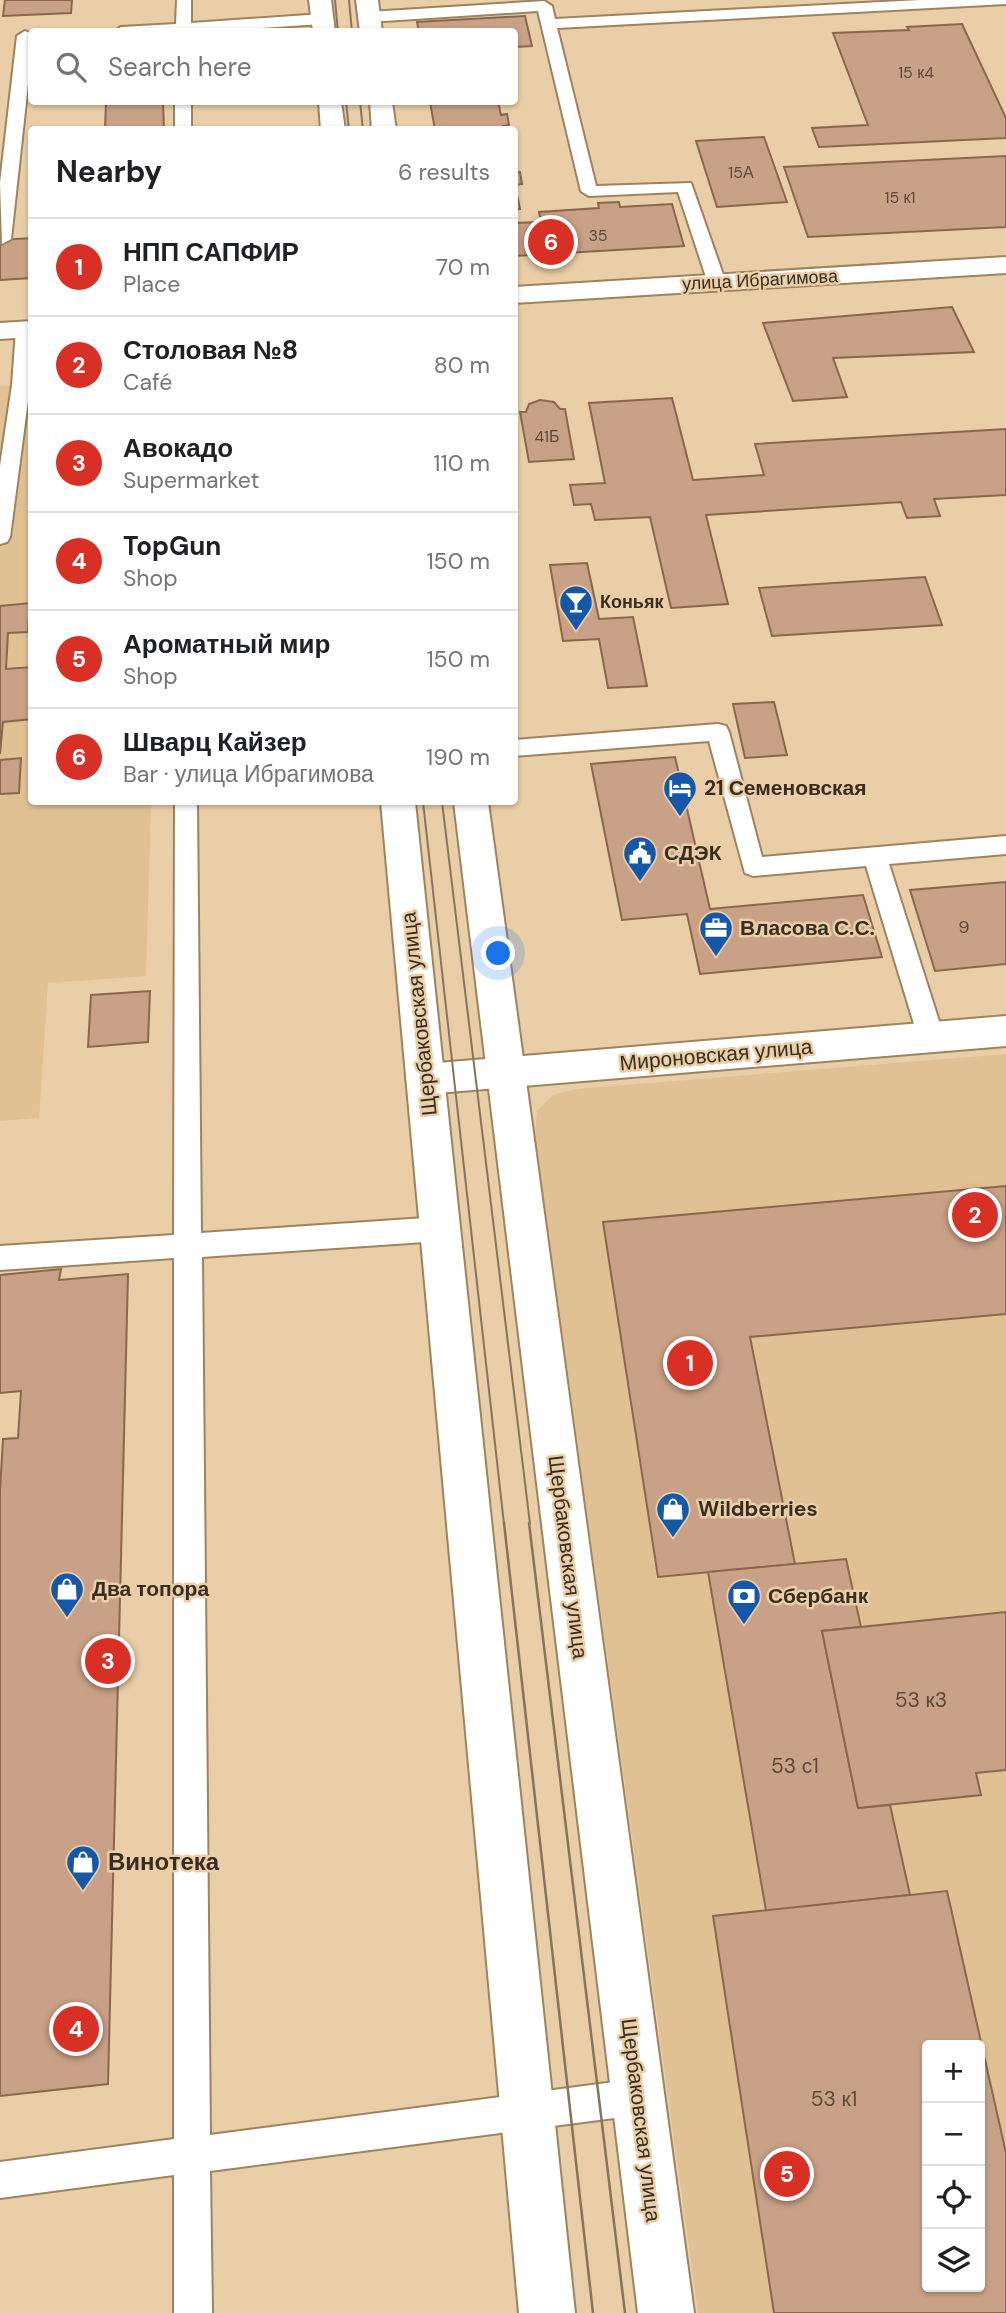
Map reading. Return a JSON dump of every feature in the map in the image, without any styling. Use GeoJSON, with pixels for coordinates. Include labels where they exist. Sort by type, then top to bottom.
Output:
{"type":"FeatureCollection","features":[{"type":"Feature","properties":{"kind":"main road"},"geometry":{"type":"LineString","coordinates":[[330,105],[333,126]]}},
{"type":"Feature","properties":{"kind":"main road"},"geometry":{"type":"LineString","coordinates":[[381,105],[384,126]]}},
{"type":"Feature","properties":{"kind":"main road","name":"улица Ибрагимова"},"geometry":{"type":"LineString","coordinates":[[518,295],[1006,265]]}},
{"type":"Feature","properties":{"kind":"main road","name":"Щербаковская улица"},"geometry":{"type":"LineString","coordinates":[[398,805],[547,2313]]}},
{"type":"Feature","properties":{"kind":"main road","name":"Щербаковская улица"},"geometry":{"type":"LineString","coordinates":[[471,805],[666,2313]]}},
{"type":"Feature","properties":{"kind":"main road","name":"Мироновская улица"},"geometry":{"type":"LineString","coordinates":[[425,1079],[1006,1031]]}},
{"type":"Feature","properties":{"kind":"lane"},"geometry":{"type":"LineString","coordinates":[[183,28],[184,0]]}},
{"type":"Feature","properties":{"kind":"lane"},"geometry":{"type":"LineString","coordinates":[[548,24],[1006,0]]}},
{"type":"Feature","properties":{"kind":"lane"},"geometry":{"type":"LineString","coordinates":[[369,16],[546,3],[548,24],[589,191],[685,187],[717,283]]}},
{"type":"Feature","properties":{"kind":"lane"},"geometry":{"type":"LineString","coordinates":[[204,28],[322,17]]}},
{"type":"Feature","properties":{"kind":"lane"},"geometry":{"type":"LineString","coordinates":[[2,239],[23,36]]}},
{"type":"Feature","properties":{"kind":"lane"},"geometry":{"type":"LineString","coordinates":[[183,105],[183,126]]}},
{"type":"Feature","properties":{"kind":"lane"},"geometry":{"type":"LineString","coordinates":[[0,537],[21,385],[19,330]]}},
{"type":"Feature","properties":{"kind":"lane"},"geometry":{"type":"LineString","coordinates":[[518,748],[718,732],[753,867],[1006,845]]}},
{"type":"Feature","properties":{"kind":"lane"},"geometry":{"type":"LineString","coordinates":[[186,805],[193,2313]]}},
{"type":"Feature","properties":{"kind":"lane"},"geometry":{"type":"LineString","coordinates":[[875,856],[931,1037]]}},
{"type":"Feature","properties":{"kind":"lane"},"geometry":{"type":"LineString","coordinates":[[0,1258],[440,1229]]}},
{"type":"Feature","properties":{"kind":"lane"},"geometry":{"type":"LineString","coordinates":[[0,2180],[638,2097]]}},
{"type":"Feature","properties":{"kind":"shaded area"},"geometry":{"type":"Polygon","coordinates":[[[28,385],[28,805],[151,805],[146,976],[48,983],[39,1118],[0,1121],[0,386],[28,385]]]}},
{"type":"Feature","properties":{"kind":"shaded area"},"geometry":{"type":"Polygon","coordinates":[[[1006,1054],[1006,2313],[698,2313],[535,1135],[537,1111],[553,1095],[576,1089],[1006,1054]]]}},
{"type":"Feature","properties":{"kind":"building"},"geometry":{"type":"Polygon","coordinates":[[[5,0],[72,0],[71,13],[3,16],[5,0]]]}},
{"type":"Feature","properties":{"kind":"building"},"geometry":{"type":"Polygon","coordinates":[[[525,16],[532,46],[518,47],[518,28],[418,28],[417,22],[525,16]]]}},
{"type":"Feature","properties":{"kind":"building"},"geometry":{"type":"Polygon","coordinates":[[[962,24],[1006,118],[1006,138],[819,147],[812,128],[868,125],[833,33],[909,30],[907,27],[962,24]]]}},
{"type":"Feature","properties":{"kind":"building"},"geometry":{"type":"Polygon","coordinates":[[[106,105],[163,105],[164,126],[105,126],[106,105]]]}},
{"type":"Feature","properties":{"kind":"building"},"geometry":{"type":"Polygon","coordinates":[[[431,105],[499,105],[501,115],[507,114],[509,125],[503,126],[434,126],[431,105]]]}},
{"type":"Feature","properties":{"kind":"building"},"geometry":{"type":"Polygon","coordinates":[[[764,137],[787,202],[717,207],[696,141],[764,137]]]}},
{"type":"Feature","properties":{"kind":"building"},"geometry":{"type":"Polygon","coordinates":[[[1006,156],[1006,227],[808,237],[784,167],[1006,156]]]}},
{"type":"Feature","properties":{"kind":"building"},"geometry":{"type":"Polygon","coordinates":[[[518,172],[520,172],[522,184],[518,185],[518,172]]]}},
{"type":"Feature","properties":{"kind":"building"},"geometry":{"type":"Polygon","coordinates":[[[619,202],[620,207],[672,204],[684,246],[518,256],[518,223],[541,222],[539,212],[599,208],[598,203],[619,202]]]}},
{"type":"Feature","properties":{"kind":"building"},"geometry":{"type":"Polygon","coordinates":[[[28,238],[28,278],[0,280],[0,240],[28,238]]]}},
{"type":"Feature","properties":{"kind":"building"},"geometry":{"type":"Polygon","coordinates":[[[952,307],[974,352],[833,358],[847,397],[793,401],[763,323],[952,307]]]}},
{"type":"Feature","properties":{"kind":"building"},"geometry":{"type":"Polygon","coordinates":[[[672,398],[693,480],[764,475],[755,444],[1006,429],[1006,495],[934,499],[940,516],[907,518],[901,502],[706,515],[728,604],[671,608],[650,517],[595,520],[591,504],[574,505],[570,485],[605,483],[589,403],[672,398]]]}},
{"type":"Feature","properties":{"kind":"building"},"geometry":{"type":"Polygon","coordinates":[[[540,400],[554,402],[560,409],[565,409],[574,459],[529,462],[520,412],[526,412],[529,404],[540,400]]]}},
{"type":"Feature","properties":{"kind":"building"},"geometry":{"type":"Polygon","coordinates":[[[587,563],[599,619],[633,617],[647,686],[608,688],[599,639],[563,641],[550,565],[587,563]]]}},
{"type":"Feature","properties":{"kind":"building"},"geometry":{"type":"Polygon","coordinates":[[[925,577],[942,625],[772,636],[759,588],[925,577]]]}},
{"type":"Feature","properties":{"kind":"building"},"geometry":{"type":"Polygon","coordinates":[[[28,603],[28,632],[8,633],[6,669],[28,667],[28,719],[3,722],[0,754],[0,606],[28,603]]]}},
{"type":"Feature","properties":{"kind":"building"},"geometry":{"type":"Polygon","coordinates":[[[774,702],[787,755],[745,758],[733,704],[774,702]]]}},
{"type":"Feature","properties":{"kind":"building"},"geometry":{"type":"Polygon","coordinates":[[[675,757],[710,909],[863,895],[882,957],[700,974],[687,914],[622,920],[591,764],[675,757]]]}},
{"type":"Feature","properties":{"kind":"building"},"geometry":{"type":"Polygon","coordinates":[[[21,758],[19,793],[0,794],[0,760],[21,758]]]}},
{"type":"Feature","properties":{"kind":"building"},"geometry":{"type":"Polygon","coordinates":[[[1006,882],[1006,964],[935,971],[910,890],[1006,882]]]}},
{"type":"Feature","properties":{"kind":"building"},"geometry":{"type":"Polygon","coordinates":[[[150,991],[148,1042],[88,1047],[91,995],[150,991]]]}},
{"type":"Feature","properties":{"kind":"building"},"geometry":{"type":"Polygon","coordinates":[[[1006,1186],[1006,1314],[750,1337],[795,1564],[658,1577],[603,1222],[1006,1186]]]}},
{"type":"Feature","properties":{"kind":"building"},"geometry":{"type":"Polygon","coordinates":[[[61,1269],[59,1280],[128,1274],[108,2084],[0,2096],[0,1490],[3,1439],[18,1438],[21,1391],[0,1393],[0,1275],[61,1269]]]}},
{"type":"Feature","properties":{"kind":"building"},"geometry":{"type":"Polygon","coordinates":[[[846,1559],[861,1627],[822,1631],[858,1808],[890,1805],[910,1895],[766,1911],[708,1572],[846,1559]]]}},
{"type":"Feature","properties":{"kind":"building"},"geometry":{"type":"Polygon","coordinates":[[[1006,1612],[1006,1770],[976,1773],[981,1795],[858,1808],[822,1631],[1006,1612]]]}},
{"type":"Feature","properties":{"kind":"building"},"geometry":{"type":"Polygon","coordinates":[[[947,1891],[981,2040],[922,2040],[922,2292],[985,2292],[985,2060],[1006,2153],[1006,2313],[774,2313],[713,1916],[947,1891]]]}},
{"type":"Feature","properties":{"kind":"tram line"},"geometry":{"type":"LineString","coordinates":[[335,0],[338,28]]}},
{"type":"Feature","properties":{"kind":"tram line"},"geometry":{"type":"LineString","coordinates":[[349,0],[352,28]]}},
{"type":"Feature","properties":{"kind":"tram line"},"geometry":{"type":"LineString","coordinates":[[346,105],[349,126]]}},
{"type":"Feature","properties":{"kind":"tram line"},"geometry":{"type":"LineString","coordinates":[[360,105],[363,126]]}},
{"type":"Feature","properties":{"kind":"tram line"},"geometry":{"type":"LineString","coordinates":[[423,805],[504,1524]]}},
{"type":"Feature","properties":{"kind":"tram line"},"geometry":{"type":"LineString","coordinates":[[442,805],[530,1524]]}},
{"type":"Feature","properties":{"kind":"tram line"},"geometry":{"type":"LineString","coordinates":[[504,1523],[593,2313]]}},
{"type":"Feature","properties":{"kind":"tram line"},"geometry":{"type":"LineString","coordinates":[[529,1523],[625,2313]]}},
{"type":"Feature","properties":{"kind":"place","name":"Шварц Кайзер"},"geometry":{"type":"Point","coordinates":[551,242]}},
{"type":"Feature","properties":{"kind":"place","name":"Коньяк"},"geometry":{"type":"Point","coordinates":[576,632]}},
{"type":"Feature","properties":{"kind":"place","name":"21 Семеновская"},"geometry":{"type":"Point","coordinates":[680,818]}},
{"type":"Feature","properties":{"kind":"place","name":"СДЭК"},"geometry":{"type":"Point","coordinates":[640,883]}},
{"type":"Feature","properties":{"kind":"place","name":"Власова С.С."},"geometry":{"type":"Point","coordinates":[716,958]}},
{"type":"Feature","properties":{"kind":"place","name":"Столовая №8"},"geometry":{"type":"Point","coordinates":[975,1215]}},
{"type":"Feature","properties":{"kind":"place","name":"НПП САПФИР"},"geometry":{"type":"Point","coordinates":[690,1363]}},
{"type":"Feature","properties":{"kind":"place","name":"Wildberries"},"geometry":{"type":"Point","coordinates":[673,1539]}},
{"type":"Feature","properties":{"kind":"place","name":"Два топора"},"geometry":{"type":"Point","coordinates":[67,1619]}},
{"type":"Feature","properties":{"kind":"place","name":"Сбербанк"},"geometry":{"type":"Point","coordinates":[744,1626]}},
{"type":"Feature","properties":{"kind":"place","name":"Авокадо"},"geometry":{"type":"Point","coordinates":[108,1661]}},
{"type":"Feature","properties":{"kind":"place","name":"Винотека"},"geometry":{"type":"Point","coordinates":[83,1892]}},
{"type":"Feature","properties":{"kind":"place","name":"TopGun"},"geometry":{"type":"Point","coordinates":[76,2029]}},
{"type":"Feature","properties":{"kind":"place","name":"Ароматный мир"},"geometry":{"type":"Point","coordinates":[787,2174]}}]}
